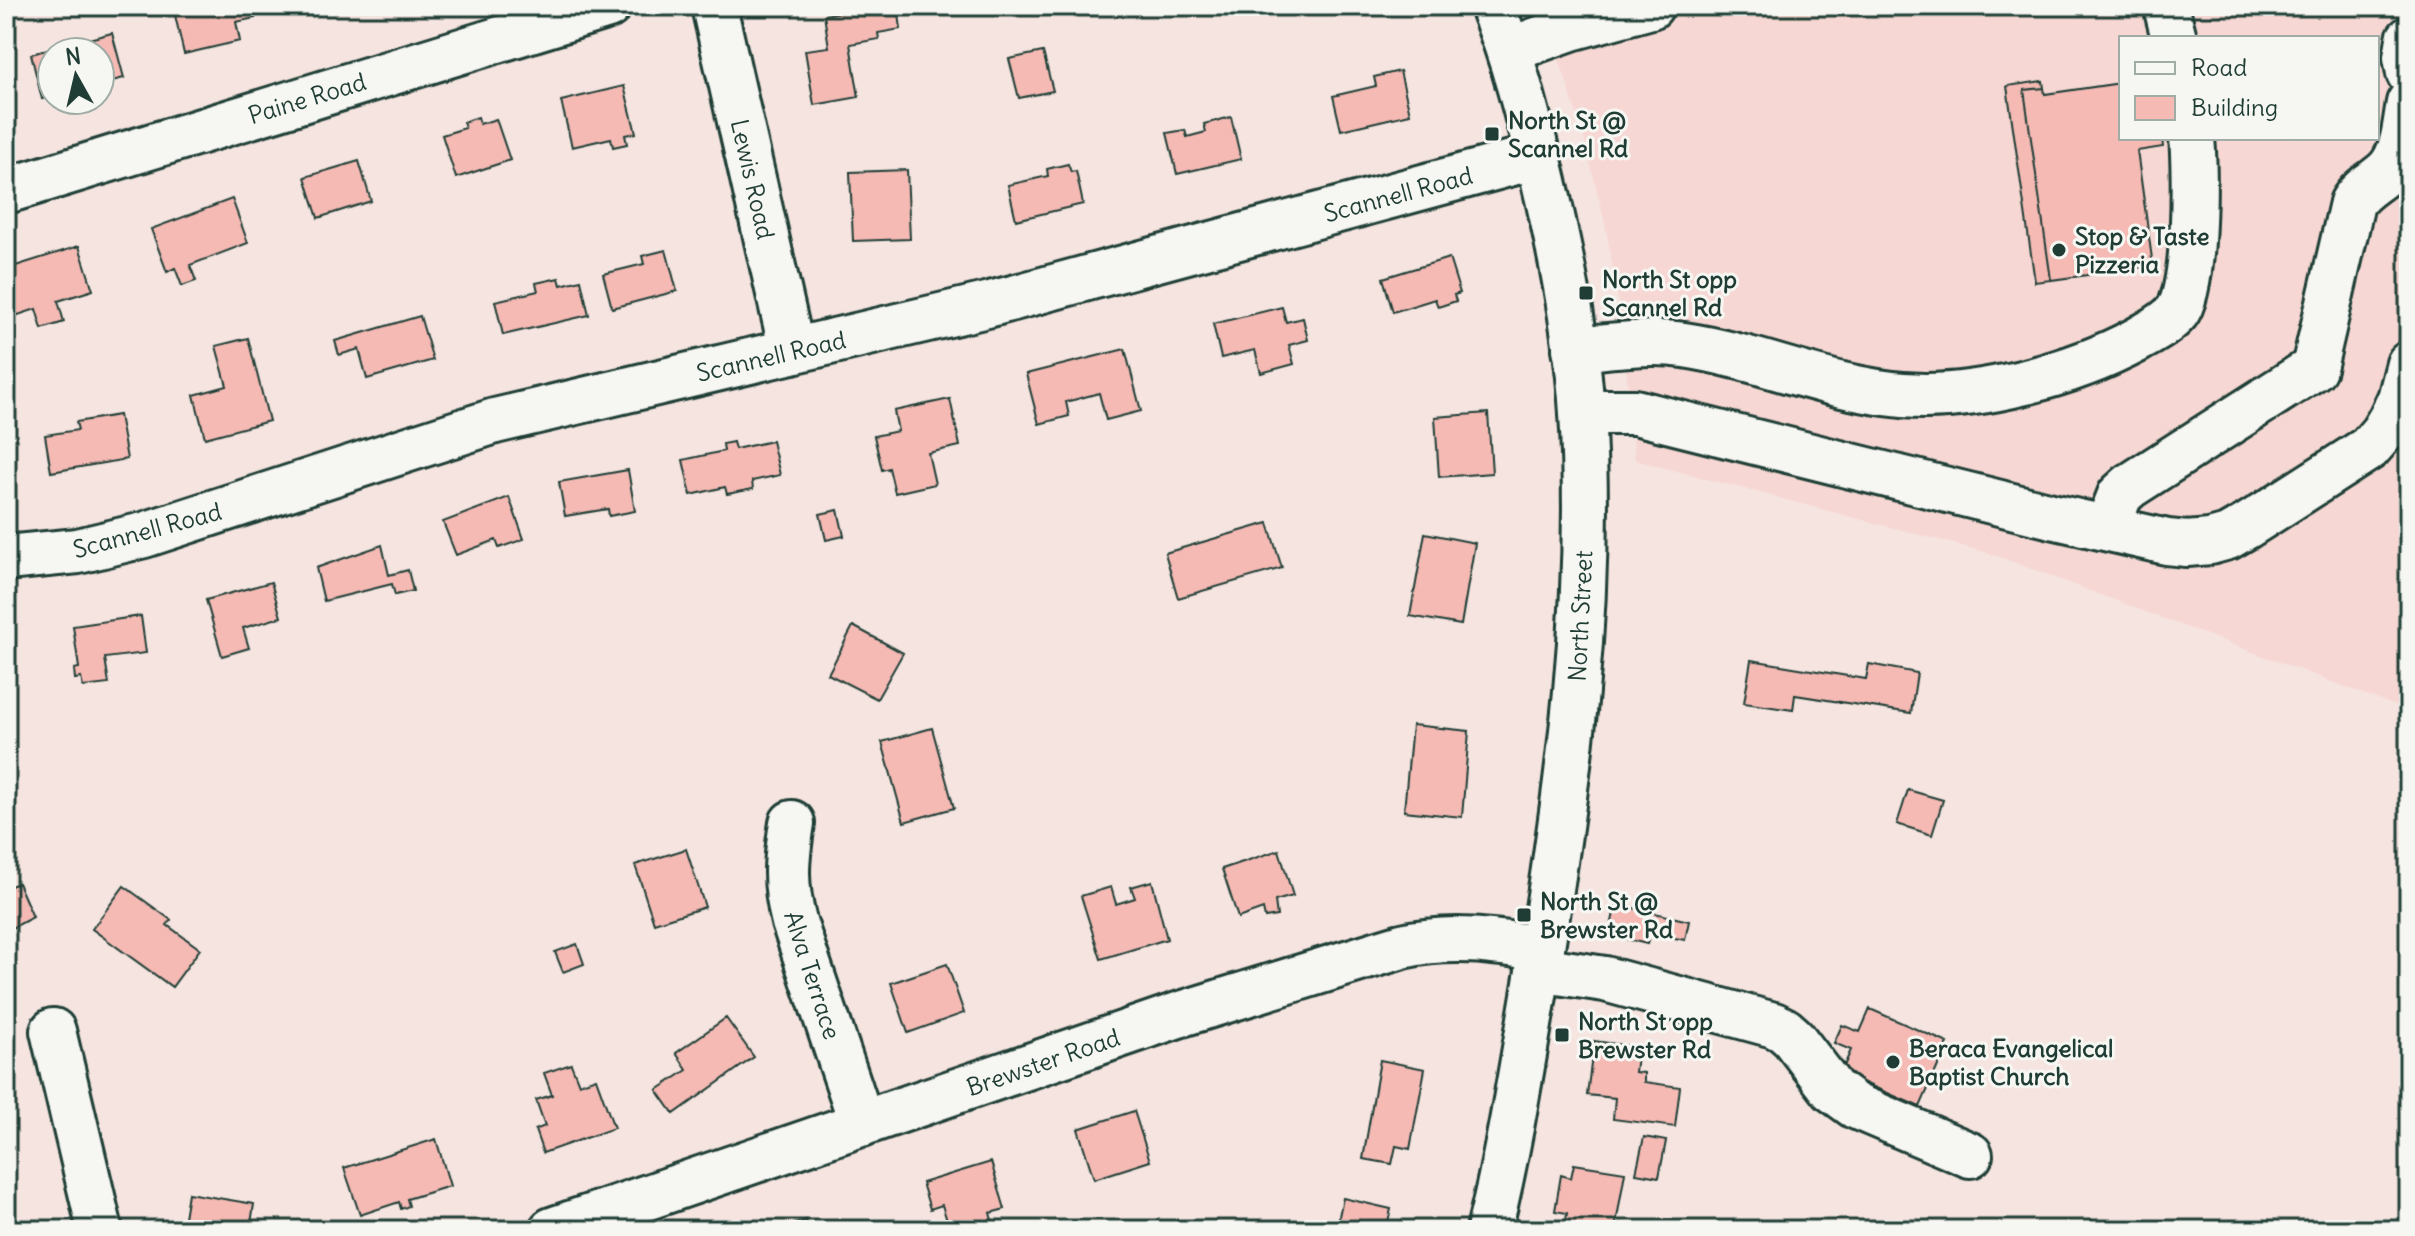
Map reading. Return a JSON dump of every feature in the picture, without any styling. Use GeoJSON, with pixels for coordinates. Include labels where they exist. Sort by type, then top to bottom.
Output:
{"type":"FeatureCollection","features":[{"type":"Feature","properties":{"kind":"street","name":"Paine Road"},"geometry":{"type":"LineString","coordinates":[[6,191],[608,6]]}},
{"type":"Feature","properties":{"kind":"street","name":"Lewis Road"},"geometry":{"type":"LineString","coordinates":[[714,6],[792,351]]}},
{"type":"Feature","properties":{"kind":"street","name":"North Street"},"geometry":{"type":"LineString","coordinates":[[1489,1230],[1513,1122],[1570,755],[1581,640],[1584,525],[1582,412],[1564,272],[1538,156],[1509,50],[1492,6]]}},
{"type":"Feature","properties":{"kind":"street"},"geometry":{"type":"LineString","coordinates":[[1509,50],[1571,28],[1651,6]]}},
{"type":"Feature","properties":{"kind":"street"},"geometry":{"type":"LineString","coordinates":[[2166,6],[2174,36]]}},
{"type":"Feature","properties":{"kind":"street"},"geometry":{"type":"LineString","coordinates":[[2409,39],[2406,57],[2409,73]]}},
{"type":"Feature","properties":{"kind":"street"},"geometry":{"type":"LineString","coordinates":[[2107,528],[2120,495],[2130,486],[2314,368],[2352,203],[2357,193],[2387,171],[2394,162],[2399,153],[2409,103]]}},
{"type":"Feature","properties":{"kind":"street"},"geometry":{"type":"LineString","coordinates":[[1575,349],[1639,343],[1686,345],[1863,389],[1907,395],[1993,388],[2061,372],[2129,344],[2158,328],[2177,312],[2183,300],[2189,263],[2194,181],[2192,140]]}},
{"type":"Feature","properties":{"kind":"street","name":"Scannell Road"},"geometry":{"type":"LineString","coordinates":[[6,558],[78,551],[159,531],[495,421],[1046,289],[1538,156]]}},
{"type":"Feature","properties":{"kind":"street"},"geometry":{"type":"LineString","coordinates":[[1582,412],[1635,412],[2107,528],[2187,544],[2228,537],[2369,448],[2382,433],[2400,422],[2400,399],[2409,364]]}},
{"type":"Feature","properties":{"kind":"street","name":"Alva Terrace"},"geometry":{"type":"LineString","coordinates":[[792,823],[785,873],[794,922],[862,1124]]}},
{"type":"Feature","properties":{"kind":"street","name":"Brewster Road"},"geometry":{"type":"LineString","coordinates":[[552,1230],[1192,1010],[1402,946],[1467,938],[1774,1025],[1793,1038],[1841,1098],[1970,1155]]}},
{"type":"Feature","properties":{"kind":"street"},"geometry":{"type":"LineString","coordinates":[[53,1031],[100,1230]]}},
{"type":"Feature","properties":{"kind":"shaded area"},"geometry":{"type":"Polygon","coordinates":[[[1542,6],[2409,6],[2409,711],[1989,553],[1635,460],[1622,324],[1606,228],[1583,133],[1542,6]]]}},
{"type":"Feature","properties":{"kind":"building"},"geometry":{"type":"Polygon","coordinates":[[[196,6],[252,6],[255,18],[236,22],[240,41],[184,54],[174,11],[196,6]]]}},
{"type":"Feature","properties":{"kind":"building"},"geometry":{"type":"Polygon","coordinates":[[[314,6],[343,6],[316,14],[314,6]]]}},
{"type":"Feature","properties":{"kind":"building"},"geometry":{"type":"Polygon","coordinates":[[[875,6],[898,6],[901,29],[878,33],[879,39],[850,44],[859,97],[814,105],[805,50],[829,47],[824,15],[875,6]]]}},
{"type":"Feature","properties":{"kind":"building"},"geometry":{"type":"Polygon","coordinates":[[[116,48],[124,78],[116,80],[116,48]]]}},
{"type":"Feature","properties":{"kind":"building"},"geometry":{"type":"Polygon","coordinates":[[[1043,52],[1053,91],[1019,98],[1009,59],[1043,52]]]}},
{"type":"Feature","properties":{"kind":"building"},"geometry":{"type":"Polygon","coordinates":[[[36,53],[36,74],[31,54],[36,53]]]}},
{"type":"Feature","properties":{"kind":"building"},"geometry":{"type":"Polygon","coordinates":[[[1400,71],[1410,114],[1341,130],[1333,96],[1376,86],[1374,77],[1400,71]]]}},
{"type":"Feature","properties":{"kind":"building"},"geometry":{"type":"Polygon","coordinates":[[[2043,81],[2044,88],[2024,90],[2051,280],[2035,282],[2007,86],[2043,81]]]}},
{"type":"Feature","properties":{"kind":"building"},"geometry":{"type":"Polygon","coordinates":[[[2119,83],[2119,140],[2162,140],[2163,147],[2137,151],[2153,266],[2051,280],[2024,90],[2044,88],[2045,94],[2119,83]]]}},
{"type":"Feature","properties":{"kind":"building"},"geometry":{"type":"Polygon","coordinates":[[[624,86],[636,133],[625,135],[627,144],[613,147],[611,138],[572,147],[561,101],[624,86]]]}},
{"type":"Feature","properties":{"kind":"building"},"geometry":{"type":"Polygon","coordinates":[[[478,117],[480,124],[496,119],[510,160],[456,178],[442,135],[465,128],[463,122],[478,117]]]}},
{"type":"Feature","properties":{"kind":"building"},"geometry":{"type":"Polygon","coordinates":[[[1231,117],[1241,159],[1177,174],[1167,133],[1185,130],[1187,137],[1206,132],[1204,124],[1231,117]]]}},
{"type":"Feature","properties":{"kind":"building"},"geometry":{"type":"Polygon","coordinates":[[[359,161],[371,201],[318,218],[305,177],[359,161]]]}},
{"type":"Feature","properties":{"kind":"building"},"geometry":{"type":"Polygon","coordinates":[[[1068,164],[1071,172],[1076,171],[1083,204],[1016,220],[1008,185],[1048,176],[1047,169],[1068,164]]]}},
{"type":"Feature","properties":{"kind":"building"},"geometry":{"type":"Polygon","coordinates":[[[907,170],[910,239],[853,241],[850,172],[907,170]]]}},
{"type":"Feature","properties":{"kind":"building"},"geometry":{"type":"Polygon","coordinates":[[[232,199],[248,243],[190,265],[196,281],[182,286],[175,268],[167,272],[151,229],[232,199]]]}},
{"type":"Feature","properties":{"kind":"building"},"geometry":{"type":"Polygon","coordinates":[[[79,246],[93,290],[58,301],[64,322],[42,329],[36,309],[15,316],[6,289],[6,269],[79,246]]]}},
{"type":"Feature","properties":{"kind":"building"},"geometry":{"type":"Polygon","coordinates":[[[666,250],[677,291],[612,308],[603,274],[644,264],[642,256],[666,250]]]}},
{"type":"Feature","properties":{"kind":"building"},"geometry":{"type":"Polygon","coordinates":[[[1449,258],[1460,293],[1454,295],[1456,301],[1438,307],[1435,299],[1393,312],[1383,278],[1449,258]]]}},
{"type":"Feature","properties":{"kind":"building"},"geometry":{"type":"Polygon","coordinates":[[[559,278],[561,285],[581,280],[589,315],[503,335],[495,301],[538,291],[536,283],[559,278]]]}},
{"type":"Feature","properties":{"kind":"building"},"geometry":{"type":"Polygon","coordinates":[[[1282,307],[1286,322],[1303,318],[1308,340],[1289,345],[1294,364],[1261,373],[1255,350],[1221,358],[1213,324],[1282,307]]]}},
{"type":"Feature","properties":{"kind":"building"},"geometry":{"type":"Polygon","coordinates":[[[420,316],[433,360],[367,379],[359,349],[339,355],[335,341],[420,316]]]}},
{"type":"Feature","properties":{"kind":"building"},"geometry":{"type":"Polygon","coordinates":[[[248,338],[269,421],[205,438],[194,395],[227,386],[216,346],[248,338]]]}},
{"type":"Feature","properties":{"kind":"building"},"geometry":{"type":"Polygon","coordinates":[[[1125,349],[1141,411],[1106,420],[1099,393],[1066,402],[1069,416],[1039,424],[1026,374],[1125,349]]]}},
{"type":"Feature","properties":{"kind":"building"},"geometry":{"type":"Polygon","coordinates":[[[950,399],[960,446],[928,453],[935,484],[895,493],[889,468],[882,470],[874,436],[898,431],[894,411],[950,399]]]}},
{"type":"Feature","properties":{"kind":"building"},"geometry":{"type":"Polygon","coordinates":[[[1488,413],[1492,473],[1439,477],[1435,417],[1488,413]]]}},
{"type":"Feature","properties":{"kind":"building"},"geometry":{"type":"Polygon","coordinates":[[[119,415],[127,459],[51,472],[45,435],[78,430],[76,422],[119,415]]]}},
{"type":"Feature","properties":{"kind":"building"},"geometry":{"type":"Polygon","coordinates":[[[6,436],[11,437],[6,471],[6,436]]]}},
{"type":"Feature","properties":{"kind":"building"},"geometry":{"type":"Polygon","coordinates":[[[772,441],[780,475],[752,481],[753,489],[727,494],[725,487],[691,495],[683,460],[724,451],[723,444],[733,442],[735,449],[772,441]]]}},
{"type":"Feature","properties":{"kind":"building"},"geometry":{"type":"Polygon","coordinates":[[[628,470],[635,511],[609,516],[608,509],[565,516],[559,482],[628,470]]]}},
{"type":"Feature","properties":{"kind":"building"},"geometry":{"type":"Polygon","coordinates":[[[509,497],[524,539],[499,548],[496,540],[456,555],[443,522],[509,497]]]}},
{"type":"Feature","properties":{"kind":"building"},"geometry":{"type":"Polygon","coordinates":[[[838,510],[844,536],[826,540],[820,514],[838,510]]]}},
{"type":"Feature","properties":{"kind":"building"},"geometry":{"type":"Polygon","coordinates":[[[1268,523],[1282,568],[1178,598],[1165,553],[1268,523]]]}},
{"type":"Feature","properties":{"kind":"building"},"geometry":{"type":"Polygon","coordinates":[[[1425,533],[1475,543],[1461,625],[1410,616],[1425,533]]]}},
{"type":"Feature","properties":{"kind":"building"},"geometry":{"type":"Polygon","coordinates":[[[382,545],[389,575],[408,570],[413,591],[395,595],[392,584],[324,601],[316,568],[382,545]]]}},
{"type":"Feature","properties":{"kind":"building"},"geometry":{"type":"Polygon","coordinates":[[[271,582],[281,617],[243,628],[249,648],[222,656],[206,600],[271,582]]]}},
{"type":"Feature","properties":{"kind":"building"},"geometry":{"type":"Polygon","coordinates":[[[141,616],[146,653],[105,658],[109,684],[83,687],[81,678],[75,679],[74,669],[79,668],[73,626],[141,616]]]}},
{"type":"Feature","properties":{"kind":"building"},"geometry":{"type":"Polygon","coordinates":[[[853,626],[903,653],[877,699],[828,674],[853,626]]]}},
{"type":"Feature","properties":{"kind":"building"},"geometry":{"type":"Polygon","coordinates":[[[6,630],[13,631],[10,666],[6,666],[6,630]]]}},
{"type":"Feature","properties":{"kind":"building"},"geometry":{"type":"Polygon","coordinates":[[[1751,660],[1866,679],[1869,664],[1917,673],[1911,713],[1795,695],[1793,710],[1744,703],[1751,660]]]}},
{"type":"Feature","properties":{"kind":"building"},"geometry":{"type":"Polygon","coordinates":[[[1412,725],[1469,731],[1462,817],[1404,811],[1412,725]]]}},
{"type":"Feature","properties":{"kind":"building"},"geometry":{"type":"Polygon","coordinates":[[[932,728],[954,808],[904,822],[882,742],[932,728]]]}},
{"type":"Feature","properties":{"kind":"building"},"geometry":{"type":"Polygon","coordinates":[[[1908,790],[1943,800],[1932,835],[1897,824],[1908,790]]]}},
{"type":"Feature","properties":{"kind":"building"},"geometry":{"type":"Polygon","coordinates":[[[686,849],[705,907],[654,923],[635,865],[686,849]]]}},
{"type":"Feature","properties":{"kind":"building"},"geometry":{"type":"Polygon","coordinates":[[[1279,850],[1293,896],[1275,901],[1277,916],[1265,918],[1263,909],[1238,918],[1222,869],[1279,850]]]}},
{"type":"Feature","properties":{"kind":"building"},"geometry":{"type":"Polygon","coordinates":[[[1152,881],[1167,939],[1101,959],[1081,896],[1111,887],[1116,904],[1135,898],[1131,887],[1152,881]]]}},
{"type":"Feature","properties":{"kind":"building"},"geometry":{"type":"Polygon","coordinates":[[[18,883],[33,917],[6,931],[6,888],[18,883]]]}},
{"type":"Feature","properties":{"kind":"building"},"geometry":{"type":"Polygon","coordinates":[[[124,886],[171,920],[167,925],[200,949],[172,987],[92,929],[124,886]]]}},
{"type":"Feature","properties":{"kind":"building"},"geometry":{"type":"Polygon","coordinates":[[[1616,904],[1689,921],[1685,940],[1650,933],[1647,944],[1609,935],[1616,904]]]}},
{"type":"Feature","properties":{"kind":"building"},"geometry":{"type":"Polygon","coordinates":[[[577,944],[584,964],[563,972],[555,952],[577,944]]]}},
{"type":"Feature","properties":{"kind":"building"},"geometry":{"type":"Polygon","coordinates":[[[947,964],[964,1013],[908,1033],[891,983],[947,964]]]}},
{"type":"Feature","properties":{"kind":"building","name":"Beraca Evangelical Baptist Church"},"geometry":{"type":"Polygon","coordinates":[[[1870,1009],[1948,1043],[1920,1107],[1841,1073],[1851,1050],[1834,1043],[1842,1025],[1860,1032],[1870,1009]]]}},
{"type":"Feature","properties":{"kind":"building"},"geometry":{"type":"Polygon","coordinates":[[[726,1018],[754,1057],[674,1114],[657,1090],[687,1070],[676,1053],[726,1018]]]}},
{"type":"Feature","properties":{"kind":"building"},"geometry":{"type":"Polygon","coordinates":[[[1594,1041],[1638,1047],[1635,1072],[1644,1073],[1644,1082],[1680,1087],[1675,1127],[1613,1119],[1615,1098],[1587,1095],[1594,1041]]]}},
{"type":"Feature","properties":{"kind":"building"},"geometry":{"type":"Polygon","coordinates":[[[1380,1060],[1425,1069],[1410,1149],[1396,1146],[1392,1164],[1363,1159],[1380,1060]]]}},
{"type":"Feature","properties":{"kind":"building"},"geometry":{"type":"Polygon","coordinates":[[[571,1064],[579,1084],[596,1078],[614,1128],[543,1153],[535,1130],[545,1126],[536,1100],[552,1095],[544,1073],[571,1064]]]}},
{"type":"Feature","properties":{"kind":"building"},"geometry":{"type":"Polygon","coordinates":[[[1134,1111],[1150,1161],[1094,1179],[1078,1129],[1134,1111]]]}},
{"type":"Feature","properties":{"kind":"building"},"geometry":{"type":"Polygon","coordinates":[[[1644,1137],[1666,1141],[1659,1177],[1636,1173],[1644,1137]]]}},
{"type":"Feature","properties":{"kind":"building"},"geometry":{"type":"Polygon","coordinates":[[[436,1139],[450,1186],[407,1199],[409,1206],[401,1209],[399,1202],[360,1215],[344,1168],[436,1139]]]}},
{"type":"Feature","properties":{"kind":"building"},"geometry":{"type":"Polygon","coordinates":[[[991,1162],[1005,1209],[990,1213],[995,1230],[971,1230],[968,1221],[949,1227],[942,1205],[930,1209],[922,1183],[991,1162]]]}},
{"type":"Feature","properties":{"kind":"building"},"geometry":{"type":"Polygon","coordinates":[[[1574,1164],[1625,1172],[1615,1230],[1565,1230],[1567,1213],[1555,1211],[1561,1175],[1571,1178],[1574,1164]]]}},
{"type":"Feature","properties":{"kind":"building"},"geometry":{"type":"Polygon","coordinates":[[[188,1193],[254,1204],[250,1230],[182,1230],[188,1193]]]}},
{"type":"Feature","properties":{"kind":"building"},"geometry":{"type":"Polygon","coordinates":[[[1343,1198],[1391,1209],[1386,1230],[1336,1230],[1343,1198]]]}},
{"type":"Feature","properties":{"kind":"building"},"geometry":{"type":"Polygon","coordinates":[[[806,1220],[810,1230],[777,1230],[806,1220]]]}},
{"type":"Feature","properties":{"kind":"place","name":"North St @ Scannel Rd"},"geometry":{"type":"Point","coordinates":[1492,134]}},
{"type":"Feature","properties":{"kind":"place","name":"Stop & Taste Pizzeria"},"geometry":{"type":"Point","coordinates":[2059,250]}},
{"type":"Feature","properties":{"kind":"place","name":"North St opp Scannel Rd"},"geometry":{"type":"Point","coordinates":[1586,293]}},
{"type":"Feature","properties":{"kind":"place","name":"North St @ Brewster Rd"},"geometry":{"type":"Point","coordinates":[1524,915]}},
{"type":"Feature","properties":{"kind":"place","name":"North St opp Brewster Rd"},"geometry":{"type":"Point","coordinates":[1562,1035]}},
{"type":"Feature","properties":{"kind":"place","name":"Beraca Evangelical Baptist Church"},"geometry":{"type":"Point","coordinates":[1893,1062]}}]}
